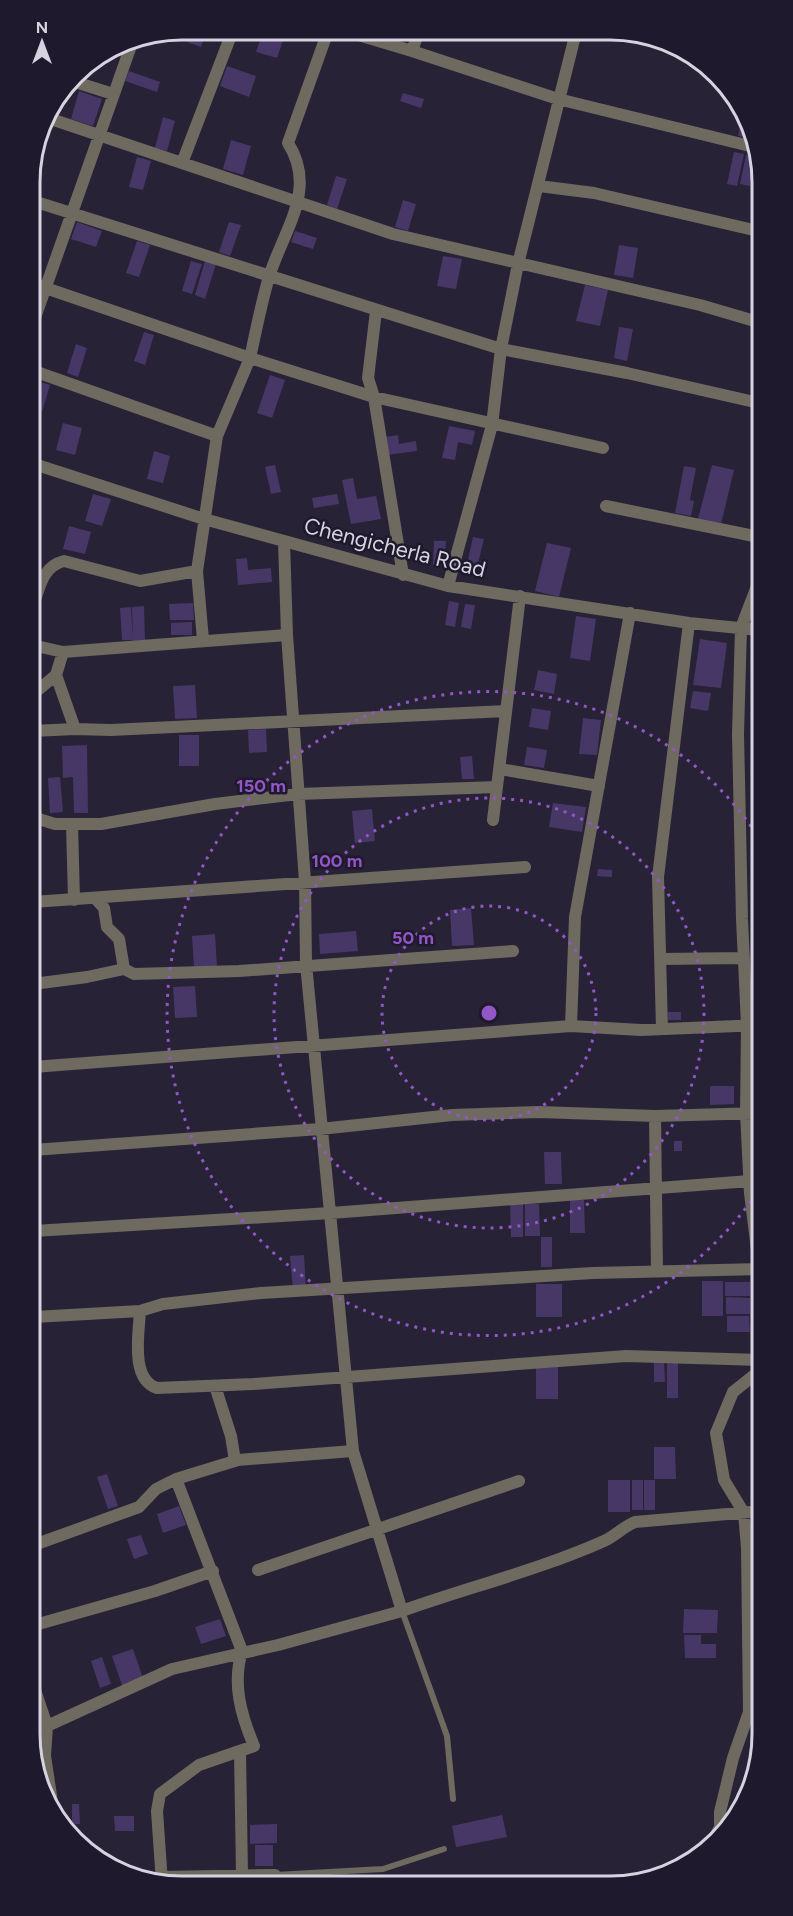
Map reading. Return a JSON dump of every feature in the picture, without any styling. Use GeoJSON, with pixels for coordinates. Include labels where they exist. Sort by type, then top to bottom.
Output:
{"type":"FeatureCollection","features":[{"type":"Feature","properties":{"kind":"street"},"geometry":{"type":"LineString","coordinates":[[412,51],[416,40]]}},
{"type":"Feature","properties":{"kind":"street"},"geometry":{"type":"LineString","coordinates":[[448,586],[492,425],[501,350],[518,264],[574,40]]}},
{"type":"Feature","properties":{"kind":"street"},"geometry":{"type":"LineString","coordinates":[[182,163],[229,41]]}},
{"type":"Feature","properties":{"kind":"street"},"geometry":{"type":"LineString","coordinates":[[203,640],[197,571],[217,436],[250,358],[269,277],[298,203],[300,177],[298,159],[288,143],[325,41]]}},
{"type":"Feature","properties":{"kind":"street"},"geometry":{"type":"LineString","coordinates":[[377,41],[558,99],[748,146]]}},
{"type":"Feature","properties":{"kind":"street"},"geometry":{"type":"LineString","coordinates":[[41,300],[129,51]]}},
{"type":"Feature","properties":{"kind":"street"},"geometry":{"type":"LineString","coordinates":[[81,84],[113,94]]}},
{"type":"Feature","properties":{"kind":"street"},"geometry":{"type":"LineString","coordinates":[[55,120],[393,234],[700,305],[752,320]]}},
{"type":"Feature","properties":{"kind":"street"},"geometry":{"type":"LineString","coordinates":[[539,186],[594,193],[752,230]]}},
{"type":"Feature","properties":{"kind":"street"},"geometry":{"type":"LineString","coordinates":[[41,204],[501,350],[627,373],[752,400]]}},
{"type":"Feature","properties":{"kind":"street"},"geometry":{"type":"LineString","coordinates":[[41,287],[250,358],[374,397],[603,448]]}},
{"type":"Feature","properties":{"kind":"street"},"geometry":{"type":"LineString","coordinates":[[376,311],[368,378],[374,397],[403,575]]}},
{"type":"Feature","properties":{"kind":"street"},"geometry":{"type":"LineString","coordinates":[[41,374],[217,436]]}},
{"type":"Feature","properties":{"kind":"street","name":"Chengicherla Road"},"geometry":{"type":"LineString","coordinates":[[41,466],[204,519],[448,586],[689,623],[752,629]]}},
{"type":"Feature","properties":{"kind":"street"},"geometry":{"type":"LineString","coordinates":[[606,506],[752,536]]}},
{"type":"Feature","properties":{"kind":"street"},"geometry":{"type":"LineString","coordinates":[[284,542],[287,635],[305,881],[306,964],[312,1046],[331,1213],[336,1290],[353,1450],[402,1611]]}},
{"type":"Feature","properties":{"kind":"street"},"geometry":{"type":"LineString","coordinates":[[41,583],[44,573],[53,564],[64,561],[140,581],[197,571]]}},
{"type":"Feature","properties":{"kind":"street"},"geometry":{"type":"LineString","coordinates":[[493,820],[520,596]]}},
{"type":"Feature","properties":{"kind":"street"},"geometry":{"type":"LineString","coordinates":[[752,599],[741,628],[738,734],[747,1025],[746,1113],[752,1170]]}},
{"type":"Feature","properties":{"kind":"street"},"geometry":{"type":"LineString","coordinates":[[571,1026],[575,917],[630,613]]}},
{"type":"Feature","properties":{"kind":"street"},"geometry":{"type":"LineString","coordinates":[[662,1029],[658,877],[689,623]]}},
{"type":"Feature","properties":{"kind":"street"},"geometry":{"type":"LineString","coordinates":[[41,647],[63,652],[287,635]]}},
{"type":"Feature","properties":{"kind":"street"},"geometry":{"type":"LineString","coordinates":[[41,688],[56,675],[63,652]]}},
{"type":"Feature","properties":{"kind":"street"},"geometry":{"type":"LineString","coordinates":[[56,675],[75,729]]}},
{"type":"Feature","properties":{"kind":"street"},"geometry":{"type":"LineString","coordinates":[[41,731],[116,730],[506,711]]}},
{"type":"Feature","properties":{"kind":"street"},"geometry":{"type":"LineString","coordinates":[[500,769],[599,786]]}},
{"type":"Feature","properties":{"kind":"street"},"geometry":{"type":"LineString","coordinates":[[41,820],[56,824],[101,824],[215,804],[298,794],[497,787]]}},
{"type":"Feature","properties":{"kind":"street"},"geometry":{"type":"LineString","coordinates":[[72,824],[74,900]]}},
{"type":"Feature","properties":{"kind":"street"},"geometry":{"type":"LineString","coordinates":[[41,902],[525,867]]}},
{"type":"Feature","properties":{"kind":"street"},"geometry":{"type":"LineString","coordinates":[[96,898],[104,908],[107,927],[119,939],[124,969]]}},
{"type":"Feature","properties":{"kind":"street"},"geometry":{"type":"LineString","coordinates":[[40,983],[124,969],[134,974],[180,973],[513,951]]}},
{"type":"Feature","properties":{"kind":"street"},"geometry":{"type":"LineString","coordinates":[[661,959],[744,958]]}},
{"type":"Feature","properties":{"kind":"street"},"geometry":{"type":"LineString","coordinates":[[40,1066],[571,1026],[662,1029],[752,1025]]}},
{"type":"Feature","properties":{"kind":"street"},"geometry":{"type":"LineString","coordinates":[[40,1149],[320,1129],[452,1115],[539,1112],[655,1116],[752,1113]]}},
{"type":"Feature","properties":{"kind":"street"},"geometry":{"type":"LineString","coordinates":[[655,1116],[654,1189],[657,1271]]}},
{"type":"Feature","properties":{"kind":"street"},"geometry":{"type":"LineString","coordinates":[[40,1232],[331,1213],[568,1193],[654,1189],[752,1189]]}},
{"type":"Feature","properties":{"kind":"street"},"geometry":{"type":"LineString","coordinates":[[40,1317],[140,1311],[163,1304],[261,1293],[657,1271],[752,1269]]}},
{"type":"Feature","properties":{"kind":"street"},"geometry":{"type":"LineString","coordinates":[[140,1311],[138,1349],[143,1379],[148,1385],[157,1388],[215,1386],[626,1356],[752,1360]]}},
{"type":"Feature","properties":{"kind":"street"},"geometry":{"type":"LineString","coordinates":[[720,1824],[720,1812],[733,1758],[749,1712],[747,1548],[744,1513],[724,1480],[716,1433],[733,1392],[752,1377]]}},
{"type":"Feature","properties":{"kind":"street"},"geometry":{"type":"LineString","coordinates":[[215,1386],[231,1436],[235,1461]]}},
{"type":"Feature","properties":{"kind":"street"},"geometry":{"type":"LineString","coordinates":[[40,1543],[139,1507],[156,1489],[176,1479],[235,1461],[353,1450]]}},
{"type":"Feature","properties":{"kind":"street"},"geometry":{"type":"LineString","coordinates":[[162,1874],[157,1811],[160,1794],[200,1766],[254,1746],[238,1698],[236,1672],[242,1651],[213,1570],[176,1479]]}},
{"type":"Feature","properties":{"kind":"street"},"geometry":{"type":"LineString","coordinates":[[258,1570],[519,1481]]}},
{"type":"Feature","properties":{"kind":"street"},"geometry":{"type":"LineString","coordinates":[[49,1782],[41,1727],[172,1669],[242,1651],[278,1645],[402,1611],[552,1561],[606,1539],[620,1528],[635,1522],[752,1512]]}},
{"type":"Feature","properties":{"kind":"street"},"geometry":{"type":"LineString","coordinates":[[40,1624],[155,1591],[213,1570]]}},
{"type":"Feature","properties":{"kind":"street"},"geometry":{"type":"LineString","coordinates":[[240,1751],[242,1875]]}},
{"type":"Feature","properties":{"kind":"street"},"geometry":{"type":"LineString","coordinates":[[226,1876],[275,1875]]}},
{"type":"Feature","properties":{"kind":"lane"},"geometry":{"type":"LineString","coordinates":[[402,1611],[447,1736],[453,1799]]}},
{"type":"Feature","properties":{"kind":"lane"},"geometry":{"type":"LineString","coordinates":[[275,1875],[383,1869],[444,1849]]}},
{"type":"Feature","properties":{"kind":"building"},"geometry":{"type":"Polygon","coordinates":[[[184,41],[203,41],[201,47],[184,41]]]}},
{"type":"Feature","properties":{"kind":"building"},"geometry":{"type":"Polygon","coordinates":[[[260,41],[283,41],[277,58],[256,52],[260,41]]]}},
{"type":"Feature","properties":{"kind":"building"},"geometry":{"type":"Polygon","coordinates":[[[227,66],[256,76],[249,97],[220,86],[227,66]]]}},
{"type":"Feature","properties":{"kind":"building"},"geometry":{"type":"Polygon","coordinates":[[[129,71],[160,82],[157,92],[125,81],[129,71]]]}},
{"type":"Feature","properties":{"kind":"building"},"geometry":{"type":"Polygon","coordinates":[[[79,91],[102,99],[93,126],[71,119],[79,91]]]}},
{"type":"Feature","properties":{"kind":"building"},"geometry":{"type":"Polygon","coordinates":[[[403,93],[424,99],[421,108],[400,101],[403,93]]]}},
{"type":"Feature","properties":{"kind":"building"},"geometry":{"type":"Polygon","coordinates":[[[163,117],[175,121],[167,151],[155,148],[163,117]]]}},
{"type":"Feature","properties":{"kind":"building"},"geometry":{"type":"Polygon","coordinates":[[[740,125],[745,138],[738,136],[740,125]]]}},
{"type":"Feature","properties":{"kind":"building"},"geometry":{"type":"Polygon","coordinates":[[[231,140],[251,146],[243,175],[223,169],[231,140]]]}},
{"type":"Feature","properties":{"kind":"building"},"geometry":{"type":"Polygon","coordinates":[[[734,152],[744,154],[737,186],[727,184],[734,152]]]}},
{"type":"Feature","properties":{"kind":"building"},"geometry":{"type":"Polygon","coordinates":[[[746,155],[750,156],[752,178],[750,186],[740,184],[746,155]]]}},
{"type":"Feature","properties":{"kind":"building"},"geometry":{"type":"Polygon","coordinates":[[[137,157],[151,161],[143,190],[129,187],[137,157]]]}},
{"type":"Feature","properties":{"kind":"building"},"geometry":{"type":"Polygon","coordinates":[[[336,176],[347,179],[337,209],[327,205],[336,176]]]}},
{"type":"Feature","properties":{"kind":"building"},"geometry":{"type":"Polygon","coordinates":[[[403,200],[416,204],[408,231],[395,227],[403,200]]]}},
{"type":"Feature","properties":{"kind":"building"},"geometry":{"type":"Polygon","coordinates":[[[77,222],[102,231],[96,247],[71,239],[77,222]]]}},
{"type":"Feature","properties":{"kind":"building"},"geometry":{"type":"Polygon","coordinates":[[[229,222],[241,225],[230,256],[219,252],[229,222]]]}},
{"type":"Feature","properties":{"kind":"building"},"geometry":{"type":"Polygon","coordinates":[[[295,231],[317,238],[313,249],[291,242],[295,231]]]}},
{"type":"Feature","properties":{"kind":"building"},"geometry":{"type":"Polygon","coordinates":[[[137,241],[150,245],[139,277],[126,273],[137,241]]]}},
{"type":"Feature","properties":{"kind":"building"},"geometry":{"type":"Polygon","coordinates":[[[619,245],[638,248],[633,278],[614,275],[619,245]]]}},
{"type":"Feature","properties":{"kind":"building"},"geometry":{"type":"Polygon","coordinates":[[[443,256],[462,259],[456,289],[437,286],[443,256]]]}},
{"type":"Feature","properties":{"kind":"building"},"geometry":{"type":"Polygon","coordinates":[[[191,261],[202,264],[192,294],[182,291],[191,261]]]}},
{"type":"Feature","properties":{"kind":"building"},"geometry":{"type":"Polygon","coordinates":[[[205,261],[216,264],[205,299],[195,295],[205,261]]]}},
{"type":"Feature","properties":{"kind":"building"},"geometry":{"type":"Polygon","coordinates":[[[585,285],[608,290],[600,326],[576,321],[585,285]]]}},
{"type":"Feature","properties":{"kind":"building"},"geometry":{"type":"Polygon","coordinates":[[[619,327],[633,329],[627,361],[614,358],[619,327]]]}},
{"type":"Feature","properties":{"kind":"building"},"geometry":{"type":"Polygon","coordinates":[[[144,332],[154,335],[145,365],[134,361],[144,332]]]}},
{"type":"Feature","properties":{"kind":"building"},"geometry":{"type":"Polygon","coordinates":[[[76,344],[87,348],[78,377],[67,373],[76,344]]]}},
{"type":"Feature","properties":{"kind":"building"},"geometry":{"type":"Polygon","coordinates":[[[270,375],[285,380],[272,418],[257,413],[270,375]]]}},
{"type":"Feature","properties":{"kind":"building"},"geometry":{"type":"Polygon","coordinates":[[[41,382],[50,385],[41,412],[41,382]]]}},
{"type":"Feature","properties":{"kind":"building"},"geometry":{"type":"Polygon","coordinates":[[[63,423],[82,428],[75,455],[56,450],[63,423]]]}},
{"type":"Feature","properties":{"kind":"building"},"geometry":{"type":"Polygon","coordinates":[[[449,426],[475,431],[472,445],[458,442],[455,460],[442,458],[449,426]]]}},
{"type":"Feature","properties":{"kind":"building"},"geometry":{"type":"Polygon","coordinates":[[[398,435],[399,444],[416,441],[417,451],[387,455],[385,437],[398,435]]]}},
{"type":"Feature","properties":{"kind":"building"},"geometry":{"type":"Polygon","coordinates":[[[154,451],[170,456],[163,483],[147,479],[154,451]]]}},
{"type":"Feature","properties":{"kind":"building"},"geometry":{"type":"Polygon","coordinates":[[[275,465],[281,492],[271,494],[265,467],[275,465]]]}},
{"type":"Feature","properties":{"kind":"building"},"geometry":{"type":"Polygon","coordinates":[[[712,465],[734,470],[721,524],[698,519],[712,465]]]}},
{"type":"Feature","properties":{"kind":"building"},"geometry":{"type":"Polygon","coordinates":[[[684,466],[696,468],[690,500],[694,501],[691,516],[675,513],[684,466]]]}},
{"type":"Feature","properties":{"kind":"building"},"geometry":{"type":"Polygon","coordinates":[[[353,478],[357,499],[376,496],[381,519],[351,524],[342,480],[353,478]]]}},
{"type":"Feature","properties":{"kind":"building"},"geometry":{"type":"Polygon","coordinates":[[[93,494],[111,499],[102,526],[85,521],[93,494]]]}},
{"type":"Feature","properties":{"kind":"building"},"geometry":{"type":"Polygon","coordinates":[[[337,494],[339,504],[314,508],[312,498],[337,494]]]}},
{"type":"Feature","properties":{"kind":"building"},"geometry":{"type":"Polygon","coordinates":[[[69,526],[91,532],[85,554],[63,549],[69,526]]]}},
{"type":"Feature","properties":{"kind":"building"},"geometry":{"type":"Polygon","coordinates":[[[473,537],[484,539],[476,571],[466,569],[473,537]]]}},
{"type":"Feature","properties":{"kind":"building"},"geometry":{"type":"Polygon","coordinates":[[[434,541],[446,541],[444,566],[433,565],[434,541]]]}},
{"type":"Feature","properties":{"kind":"building"},"geometry":{"type":"Polygon","coordinates":[[[547,543],[571,548],[559,597],[535,591],[547,543]]]}},
{"type":"Feature","properties":{"kind":"building"},"geometry":{"type":"Polygon","coordinates":[[[247,558],[248,570],[271,568],[272,582],[238,585],[236,559],[247,558]]]}},
{"type":"Feature","properties":{"kind":"building"},"geometry":{"type":"Polygon","coordinates":[[[449,601],[459,603],[455,627],[445,625],[449,601]]]}},
{"type":"Feature","properties":{"kind":"building"},"geometry":{"type":"Polygon","coordinates":[[[193,603],[194,620],[170,620],[169,604],[193,603]]]}},
{"type":"Feature","properties":{"kind":"building"},"geometry":{"type":"Polygon","coordinates":[[[465,604],[475,605],[471,629],[461,627],[465,604]]]}},
{"type":"Feature","properties":{"kind":"building"},"geometry":{"type":"Polygon","coordinates":[[[144,606],[145,640],[133,641],[132,607],[144,606]]]}},
{"type":"Feature","properties":{"kind":"building"},"geometry":{"type":"Polygon","coordinates":[[[131,607],[133,640],[122,640],[120,608],[131,607]]]}},
{"type":"Feature","properties":{"kind":"building"},"geometry":{"type":"Polygon","coordinates":[[[576,616],[596,619],[590,661],[570,658],[576,616]]]}},
{"type":"Feature","properties":{"kind":"building"},"geometry":{"type":"Polygon","coordinates":[[[192,622],[192,635],[171,635],[171,623],[192,622]]]}},
{"type":"Feature","properties":{"kind":"building"},"geometry":{"type":"Polygon","coordinates":[[[700,639],[727,643],[721,688],[693,685],[700,639]]]}},
{"type":"Feature","properties":{"kind":"building"},"geometry":{"type":"Polygon","coordinates":[[[538,670],[557,674],[554,694],[534,690],[538,670]]]}},
{"type":"Feature","properties":{"kind":"building"},"geometry":{"type":"Polygon","coordinates":[[[195,685],[197,718],[175,719],[173,686],[195,685]]]}},
{"type":"Feature","properties":{"kind":"building"},"geometry":{"type":"Polygon","coordinates":[[[693,691],[711,693],[708,711],[690,708],[693,691]]]}},
{"type":"Feature","properties":{"kind":"building"},"geometry":{"type":"Polygon","coordinates":[[[532,708],[551,711],[548,730],[529,727],[532,708]]]}},
{"type":"Feature","properties":{"kind":"building"},"geometry":{"type":"Polygon","coordinates":[[[583,718],[601,720],[597,755],[579,754],[583,718]]]}},
{"type":"Feature","properties":{"kind":"building"},"geometry":{"type":"Polygon","coordinates":[[[266,729],[267,752],[249,753],[248,730],[266,729]]]}},
{"type":"Feature","properties":{"kind":"building"},"geometry":{"type":"Polygon","coordinates":[[[179,735],[199,735],[199,766],[179,766],[179,735]]]}},
{"type":"Feature","properties":{"kind":"building"},"geometry":{"type":"Polygon","coordinates":[[[87,745],[88,813],[74,813],[73,777],[63,778],[62,746],[87,745]]]}},
{"type":"Feature","properties":{"kind":"building"},"geometry":{"type":"Polygon","coordinates":[[[527,747],[547,750],[544,768],[524,765],[527,747]]]}},
{"type":"Feature","properties":{"kind":"building"},"geometry":{"type":"Polygon","coordinates":[[[472,756],[474,779],[462,779],[460,757],[472,756]]]}},
{"type":"Feature","properties":{"kind":"building"},"geometry":{"type":"Polygon","coordinates":[[[60,777],[63,812],[50,813],[48,778],[60,777]]]}},
{"type":"Feature","properties":{"kind":"building"},"geometry":{"type":"Polygon","coordinates":[[[553,803],[586,807],[582,832],[549,827],[553,803]]]}},
{"type":"Feature","properties":{"kind":"building"},"geometry":{"type":"Polygon","coordinates":[[[372,809],[375,841],[355,843],[352,811],[372,809]]]}},
{"type":"Feature","properties":{"kind":"building"},"geometry":{"type":"Polygon","coordinates":[[[598,869],[612,870],[612,877],[597,876],[598,869]]]}},
{"type":"Feature","properties":{"kind":"building"},"geometry":{"type":"Polygon","coordinates":[[[471,908],[474,945],[452,946],[450,910],[471,908]]]}},
{"type":"Feature","properties":{"kind":"building"},"geometry":{"type":"Polygon","coordinates":[[[356,931],[358,951],[320,954],[319,934],[356,931]]]}},
{"type":"Feature","properties":{"kind":"building"},"geometry":{"type":"Polygon","coordinates":[[[215,934],[217,966],[194,967],[192,936],[215,934]]]}},
{"type":"Feature","properties":{"kind":"building"},"geometry":{"type":"Polygon","coordinates":[[[195,986],[197,1017],[175,1018],[173,987],[195,986]]]}},
{"type":"Feature","properties":{"kind":"building"},"geometry":{"type":"Polygon","coordinates":[[[668,1012],[681,1012],[681,1020],[668,1020],[668,1012]]]}},
{"type":"Feature","properties":{"kind":"building"},"geometry":{"type":"Polygon","coordinates":[[[710,1086],[734,1086],[734,1104],[710,1105],[710,1086]]]}},
{"type":"Feature","properties":{"kind":"building"},"geometry":{"type":"Polygon","coordinates":[[[674,1141],[682,1141],[682,1151],[674,1151],[674,1141]]]}},
{"type":"Feature","properties":{"kind":"building"},"geometry":{"type":"Polygon","coordinates":[[[544,1152],[561,1152],[562,1184],[545,1184],[544,1152]]]}},
{"type":"Feature","properties":{"kind":"building"},"geometry":{"type":"Polygon","coordinates":[[[570,1200],[584,1200],[585,1233],[570,1233],[570,1200]]]}},
{"type":"Feature","properties":{"kind":"building"},"geometry":{"type":"Polygon","coordinates":[[[510,1204],[523,1204],[523,1237],[511,1237],[510,1204]]]}},
{"type":"Feature","properties":{"kind":"building"},"geometry":{"type":"Polygon","coordinates":[[[525,1204],[539,1204],[540,1236],[525,1236],[525,1204]]]}},
{"type":"Feature","properties":{"kind":"building"},"geometry":{"type":"Polygon","coordinates":[[[541,1237],[552,1237],[552,1267],[541,1267],[541,1237]]]}},
{"type":"Feature","properties":{"kind":"building"},"geometry":{"type":"Polygon","coordinates":[[[304,1255],[306,1290],[293,1291],[290,1256],[304,1255]]]}},
{"type":"Feature","properties":{"kind":"building"},"geometry":{"type":"Polygon","coordinates":[[[702,1281],[723,1281],[723,1316],[702,1316],[702,1281]]]}},
{"type":"Feature","properties":{"kind":"building"},"geometry":{"type":"Polygon","coordinates":[[[725,1282],[750,1282],[750,1296],[725,1296],[725,1282]]]}},
{"type":"Feature","properties":{"kind":"building"},"geometry":{"type":"Polygon","coordinates":[[[536,1284],[562,1284],[562,1317],[536,1317],[536,1284]]]}},
{"type":"Feature","properties":{"kind":"building"},"geometry":{"type":"Polygon","coordinates":[[[726,1297],[750,1298],[750,1314],[726,1314],[726,1297]]]}},
{"type":"Feature","properties":{"kind":"building"},"geometry":{"type":"Polygon","coordinates":[[[727,1316],[749,1316],[750,1332],[727,1332],[727,1316]]]}},
{"type":"Feature","properties":{"kind":"building"},"geometry":{"type":"Polygon","coordinates":[[[654,1362],[664,1362],[665,1382],[654,1382],[654,1362]]]}},
{"type":"Feature","properties":{"kind":"building"},"geometry":{"type":"Polygon","coordinates":[[[667,1363],[678,1363],[678,1398],[667,1398],[667,1363]]]}},
{"type":"Feature","properties":{"kind":"building"},"geometry":{"type":"Polygon","coordinates":[[[536,1366],[558,1366],[558,1399],[536,1399],[536,1366]]]}},
{"type":"Feature","properties":{"kind":"building"},"geometry":{"type":"Polygon","coordinates":[[[654,1447],[675,1447],[676,1479],[654,1479],[654,1447]]]}},
{"type":"Feature","properties":{"kind":"building"},"geometry":{"type":"Polygon","coordinates":[[[107,1474],[118,1506],[108,1509],[97,1477],[107,1474]]]}},
{"type":"Feature","properties":{"kind":"building"},"geometry":{"type":"Polygon","coordinates":[[[608,1480],[630,1480],[630,1512],[608,1512],[608,1480]]]}},
{"type":"Feature","properties":{"kind":"building"},"geometry":{"type":"Polygon","coordinates":[[[632,1480],[643,1480],[643,1510],[632,1510],[632,1480]]]}},
{"type":"Feature","properties":{"kind":"building"},"geometry":{"type":"Polygon","coordinates":[[[644,1480],[655,1480],[655,1510],[644,1510],[644,1480]]]}},
{"type":"Feature","properties":{"kind":"building"},"geometry":{"type":"Polygon","coordinates":[[[179,1506],[186,1525],[163,1533],[157,1514],[179,1506]]]}},
{"type":"Feature","properties":{"kind":"building"},"geometry":{"type":"Polygon","coordinates":[[[141,1535],[148,1554],[134,1559],[127,1539],[141,1535]]]}},
{"type":"Feature","properties":{"kind":"building"},"geometry":{"type":"Polygon","coordinates":[[[684,1609],[718,1610],[717,1633],[683,1633],[684,1609]]]}},
{"type":"Feature","properties":{"kind":"building"},"geometry":{"type":"Polygon","coordinates":[[[220,1619],[226,1636],[201,1644],[195,1627],[220,1619]]]}},
{"type":"Feature","properties":{"kind":"building"},"geometry":{"type":"Polygon","coordinates":[[[684,1635],[701,1635],[701,1644],[716,1644],[716,1658],[685,1658],[684,1635]]]}},
{"type":"Feature","properties":{"kind":"building"},"geometry":{"type":"Polygon","coordinates":[[[133,1649],[144,1681],[123,1688],[112,1656],[133,1649]]]}},
{"type":"Feature","properties":{"kind":"building"},"geometry":{"type":"Polygon","coordinates":[[[102,1657],[111,1684],[100,1688],[91,1661],[102,1657]]]}},
{"type":"Feature","properties":{"kind":"building"},"geometry":{"type":"Polygon","coordinates":[[[72,1804],[79,1804],[80,1824],[72,1822],[72,1804]]]}},
{"type":"Feature","properties":{"kind":"building"},"geometry":{"type":"Polygon","coordinates":[[[502,1815],[507,1837],[456,1847],[452,1826],[502,1815]]]}},
{"type":"Feature","properties":{"kind":"building"},"geometry":{"type":"Polygon","coordinates":[[[114,1816],[134,1816],[134,1831],[115,1831],[114,1816]]]}},
{"type":"Feature","properties":{"kind":"building"},"geometry":{"type":"Polygon","coordinates":[[[277,1824],[277,1843],[250,1844],[250,1825],[277,1824]]]}},
{"type":"Feature","properties":{"kind":"building"},"geometry":{"type":"Polygon","coordinates":[[[255,1845],[273,1845],[273,1866],[255,1866],[255,1845]]]}}]}
